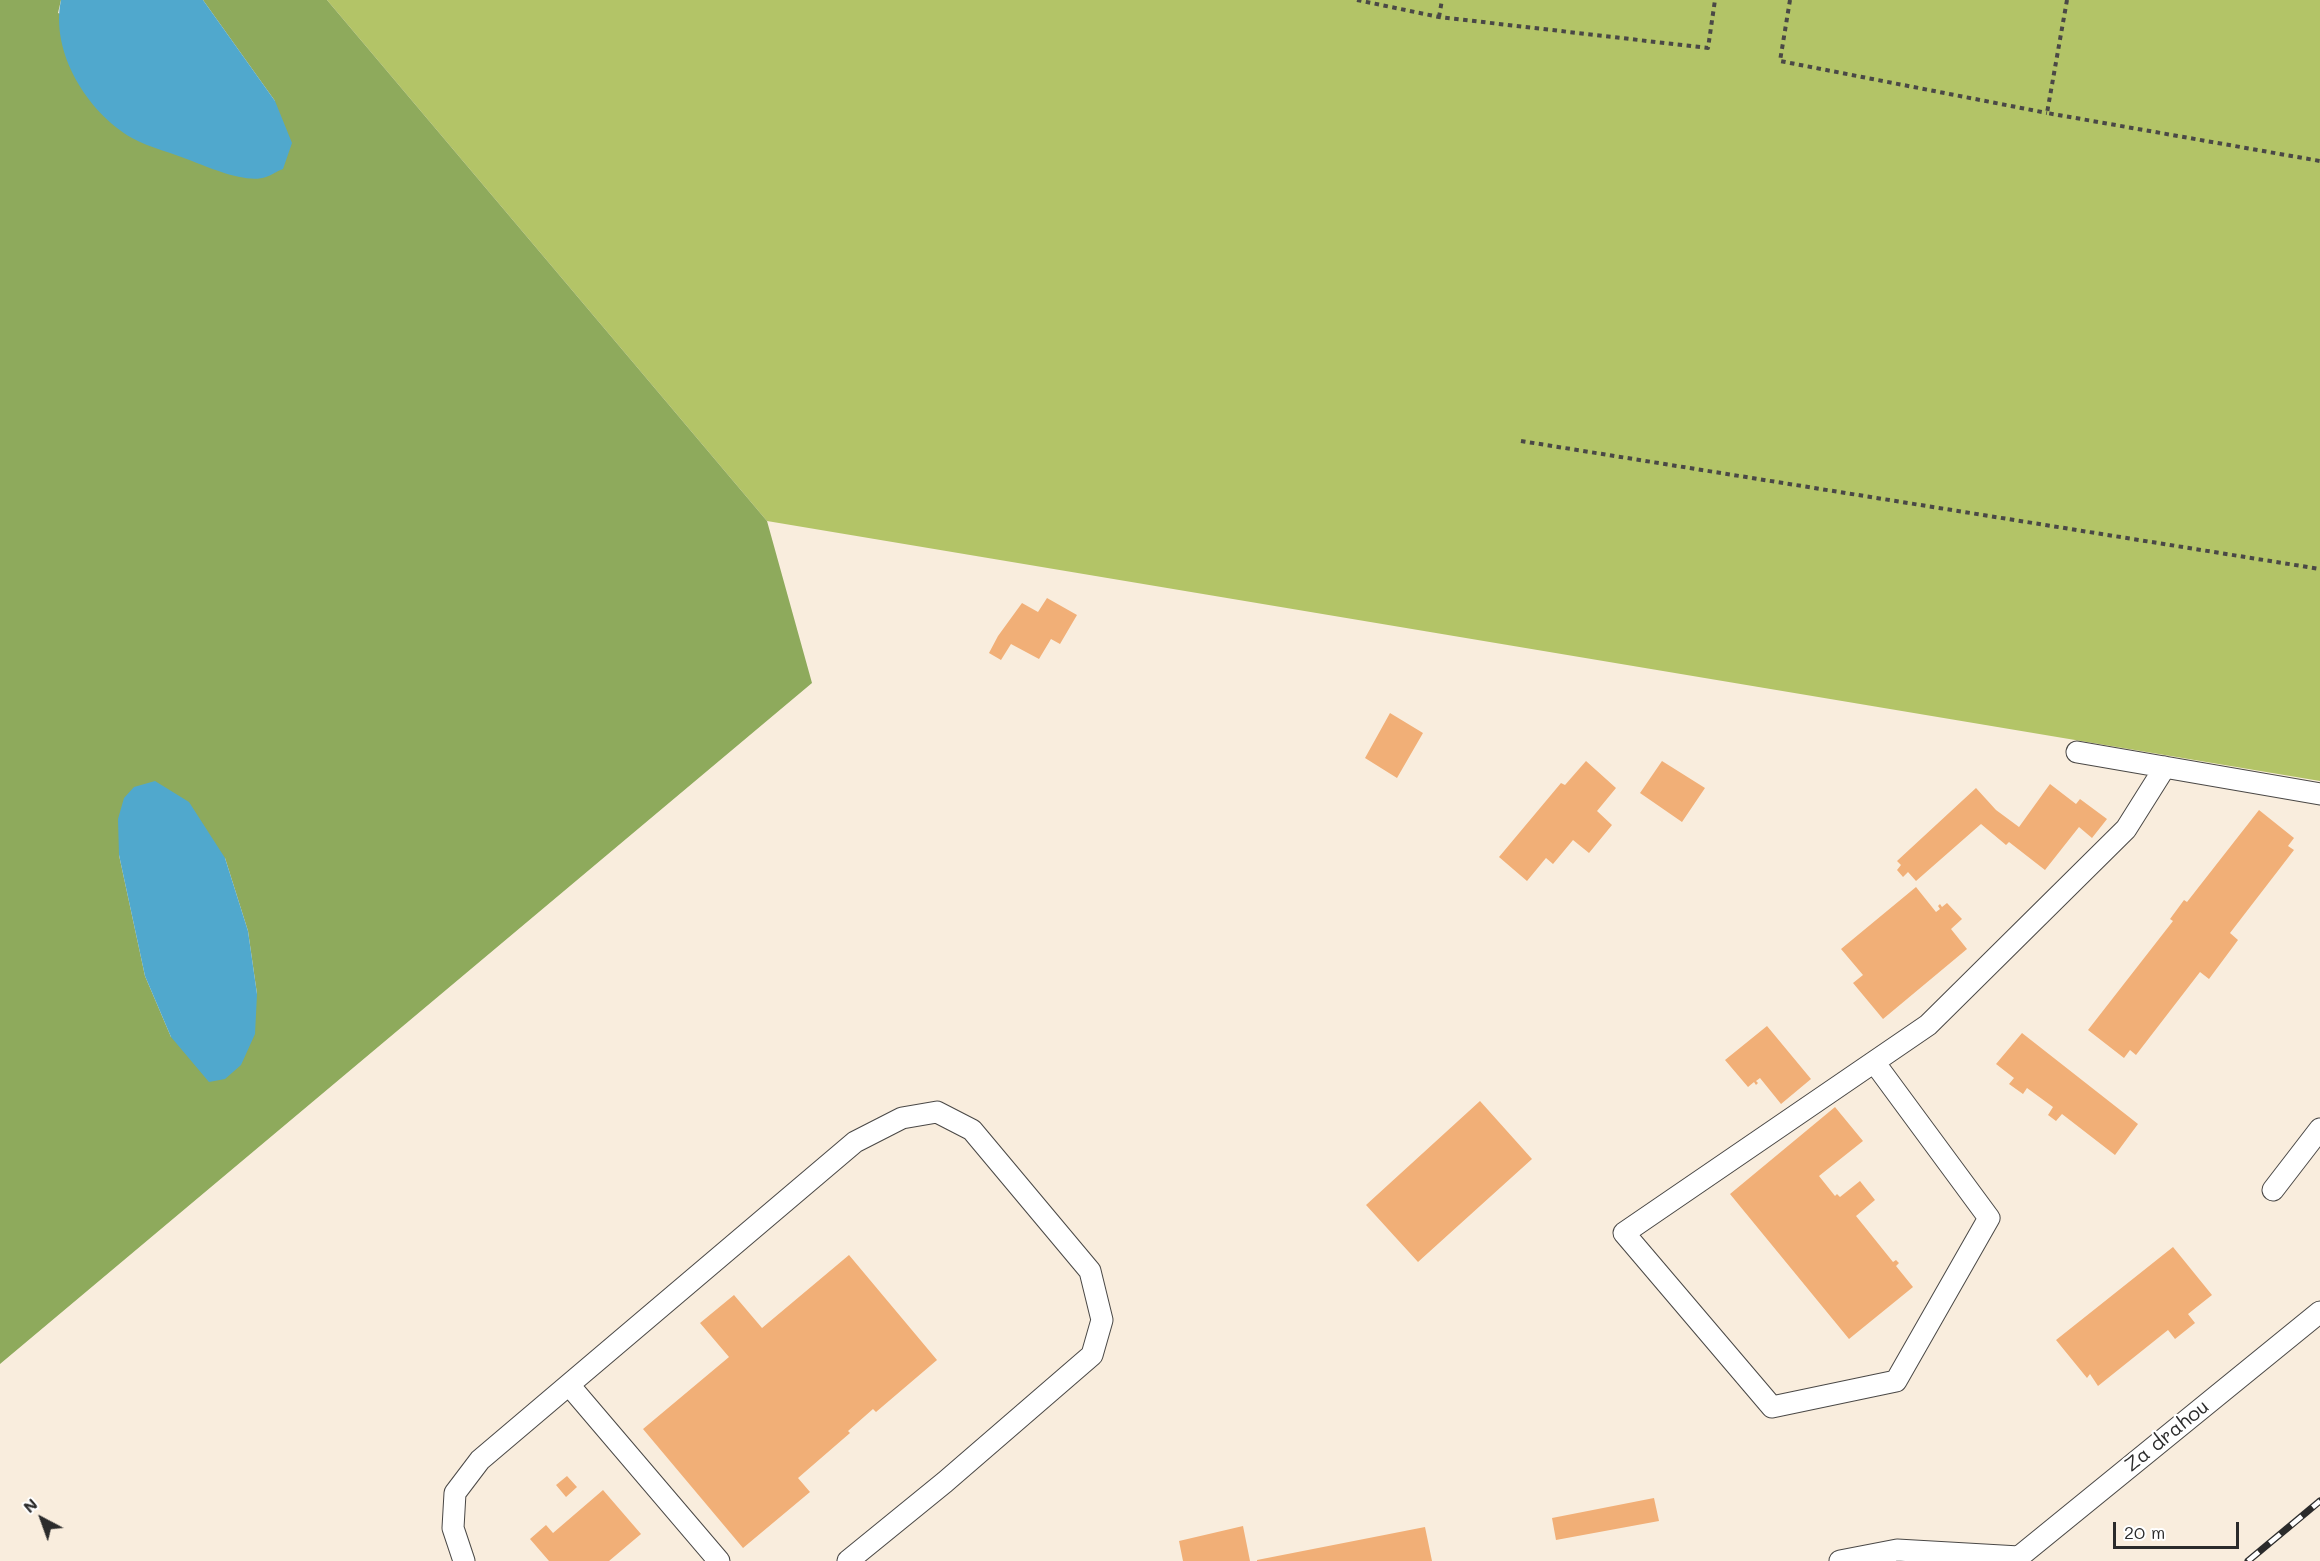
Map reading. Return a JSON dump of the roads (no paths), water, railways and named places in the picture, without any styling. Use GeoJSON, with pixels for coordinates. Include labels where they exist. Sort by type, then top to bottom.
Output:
{"type":"FeatureCollection","features":[{"type":"Feature","properties":{"kind":"lane"},"geometry":{"type":"LineString","coordinates":[[2077,752],[2320,794]]}},
{"type":"Feature","properties":{"kind":"lane"},"geometry":{"type":"LineString","coordinates":[[1874,1062],[1989,1218],[1896,1381],[1772,1407],[1624,1233],[1928,1025],[2126,829],[2165,767]]}},
{"type":"Feature","properties":{"kind":"lane"},"geometry":{"type":"LineString","coordinates":[[464,1561],[453,1528],[455,1493],[480,1460],[855,1142],[902,1118],[937,1112],[972,1130],[1090,1270],[1102,1320],[1092,1355],[945,1482],[848,1561]]}},
{"type":"Feature","properties":{"kind":"lane"},"geometry":{"type":"LineString","coordinates":[[2273,1190],[2320,1129]]}},
{"type":"Feature","properties":{"kind":"lane","name":"Za drahou"},"geometry":{"type":"LineString","coordinates":[[2016,1559],[2320,1312]]}},
{"type":"Feature","properties":{"kind":"lane"},"geometry":{"type":"LineString","coordinates":[[569,1384],[719,1561]]}},
{"type":"Feature","properties":{"kind":"lane"},"geometry":{"type":"LineString","coordinates":[[1840,1561],[1898,1550],[2016,1559]]}},
{"type":"Feature","properties":{"kind":"water"},"geometry":{"type":"Polygon","coordinates":[[[61,0],[203,0],[275,101],[292,143],[283,169],[258,179],[239,177],[146,145],[116,127],[87,97],[67,60],[61,40],[59,20],[61,0]]]}},
{"type":"Feature","properties":{"kind":"water"},"geometry":{"type":"Polygon","coordinates":[[[155,781],[189,802],[225,858],[248,931],[257,994],[255,1034],[241,1065],[225,1079],[209,1082],[171,1037],[145,976],[119,855],[118,819],[124,798],[134,787],[155,781]]]}},
{"type":"Feature","properties":{"kind":"railway"},"geometry":{"type":"LineString","coordinates":[[2248,1561],[2320,1501]]}}]}
